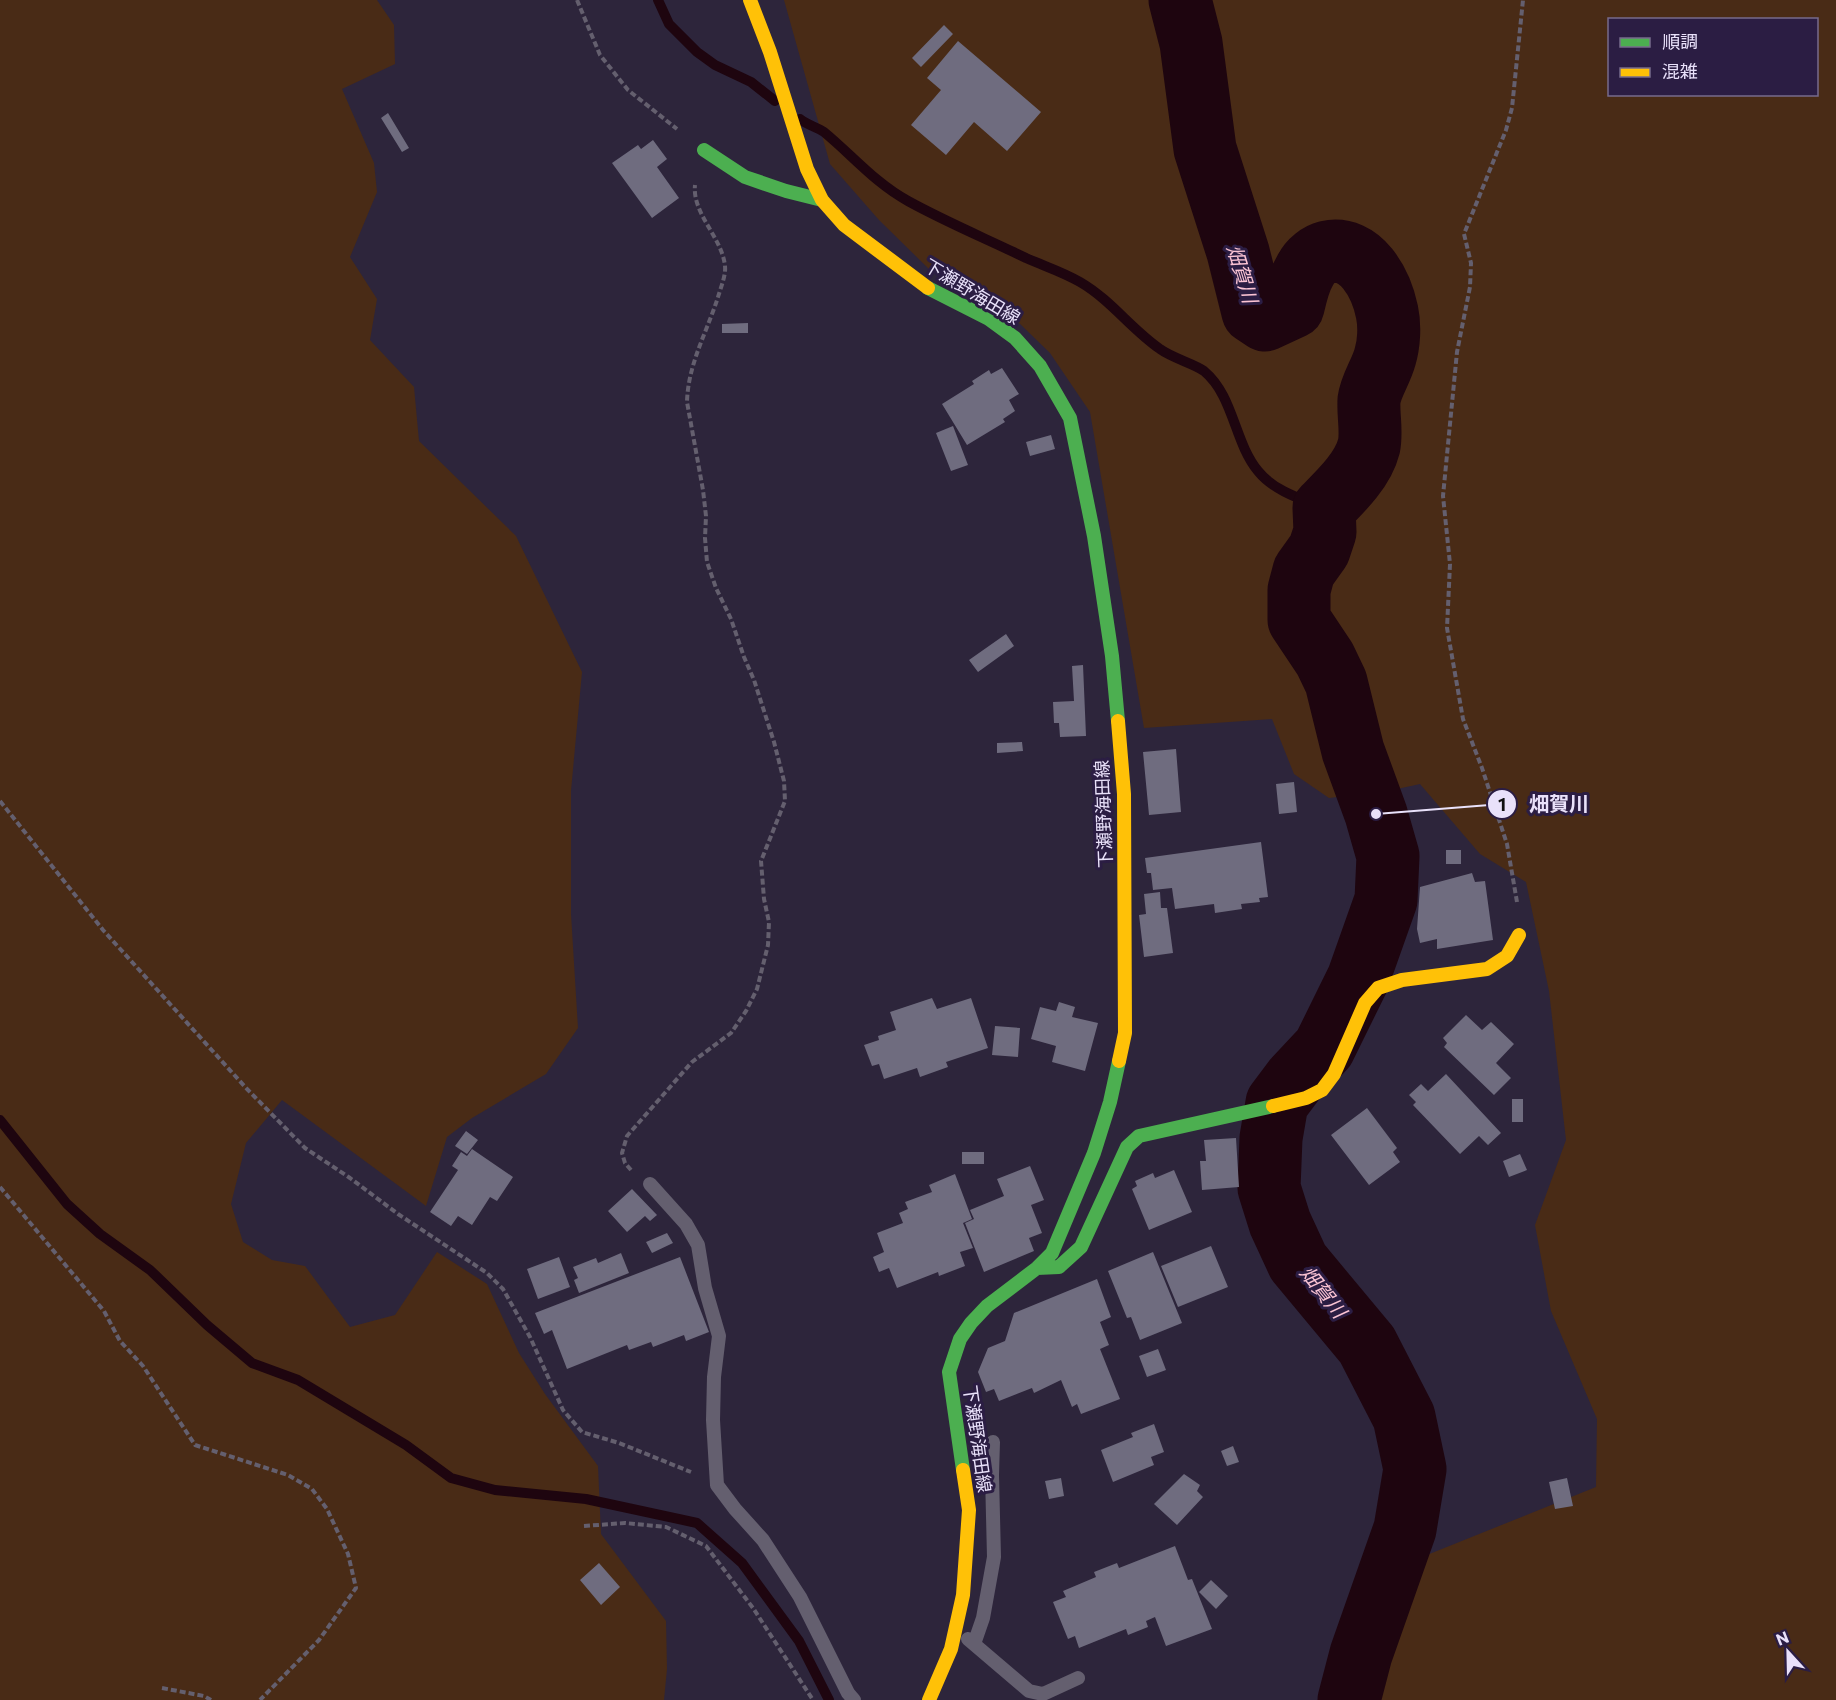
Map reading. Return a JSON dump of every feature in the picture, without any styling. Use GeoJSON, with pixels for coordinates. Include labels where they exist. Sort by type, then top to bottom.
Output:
{"type":"FeatureCollection","features":[{"type":"Feature","properties":{"kind":"main road","name":"下瀬野海田線"},"geometry":{"type":"LineString","coordinates":[[750,0],[770,52],[807,169],[822,200],[844,225],[908,274],[934,292],[989,319],[1015,338],[1040,366],[1070,418],[1094,536],[1112,656],[1124,794],[1125,1033],[1110,1102],[1094,1153],[1052,1253],[971,1323],[960,1339],[949,1372],[969,1510],[963,1595],[956,1628],[951,1649],[928,1700]]}},
{"type":"Feature","properties":{"kind":"main road"},"geometry":{"type":"LineString","coordinates":[[704,150],[745,177],[822,200]]}},
{"type":"Feature","properties":{"kind":"main road"},"geometry":{"type":"LineString","coordinates":[[1036,1268],[1059,1267],[1081,1247],[1127,1147],[1139,1136],[1251,1112],[1306,1098],[1322,1090],[1334,1074],[1371,993],[1382,986],[1399,981],[1487,969],[1512,953],[1519,935]]}},
{"type":"Feature","properties":{"kind":"lane"},"geometry":{"type":"LineString","coordinates":[[650,1185],[686,1224],[698,1245],[705,1288],[719,1336],[714,1377],[713,1420],[717,1485],[763,1540],[781,1567],[800,1598],[848,1694],[854,1700]]}},
{"type":"Feature","properties":{"kind":"lane"},"geometry":{"type":"LineString","coordinates":[[974,1644],[983,1618],[994,1557],[993,1442]]}},
{"type":"Feature","properties":{"kind":"lane"},"geometry":{"type":"LineString","coordinates":[[956,1628],[1029,1691],[1043,1694],[1078,1678]]}},
{"type":"Feature","properties":{"kind":"path"},"geometry":{"type":"LineString","coordinates":[[577,0],[600,55],[628,90],[704,150],[696,174],[694,195],[720,245],[725,267],[713,312],[688,384],[687,402],[706,516],[707,562],[754,680],[784,781],[785,801],[761,861],[764,899],[769,922],[768,945],[757,989],[731,1034],[693,1062],[627,1136],[622,1153],[625,1163],[650,1185]]}},
{"type":"Feature","properties":{"kind":"path"},"geometry":{"type":"LineString","coordinates":[[1519,935],[1516,892],[1506,844],[1482,768],[1463,719],[1447,628],[1450,564],[1443,496],[1457,352],[1470,287],[1471,263],[1464,234],[1506,130],[1512,108],[1522,0]]}},
{"type":"Feature","properties":{"kind":"path"},"geometry":{"type":"LineString","coordinates":[[0,801],[102,930],[247,1089],[305,1148],[487,1273],[503,1289],[530,1337],[563,1410],[582,1431],[669,1461],[717,1485]]}},
{"type":"Feature","properties":{"kind":"path"},"geometry":{"type":"LineString","coordinates":[[0,1188],[104,1311],[120,1341],[143,1366],[195,1445],[288,1475],[312,1489],[327,1509],[348,1554],[356,1588],[319,1640],[260,1700]]}},
{"type":"Feature","properties":{"kind":"path"},"geometry":{"type":"LineString","coordinates":[[584,1526],[625,1523],[666,1527],[706,1546],[753,1608],[813,1700]]}},
{"type":"Feature","properties":{"kind":"path"},"geometry":{"type":"LineString","coordinates":[[162,1688],[204,1696],[211,1700]]}},
{"type":"Feature","properties":{"kind":"shaded area"},"geometry":{"type":"Polygon","coordinates":[[[0,0],[377,0],[394,25],[395,64],[342,89],[374,163],[377,192],[350,257],[377,299],[370,340],[414,387],[419,441],[516,536],[582,672],[571,791],[571,914],[578,1028],[546,1074],[472,1118],[447,1137],[426,1206],[282,1100],[246,1143],[231,1204],[243,1242],[272,1260],[305,1266],[350,1327],[395,1315],[437,1252],[487,1284],[519,1353],[545,1394],[598,1466],[601,1534],[666,1621],[667,1669],[664,1700],[0,1700],[0,0]]]}},
{"type":"Feature","properties":{"kind":"shaded area"},"geometry":{"type":"Polygon","coordinates":[[[784,0],[1836,0],[1836,1700],[1369,1700],[1385,1660],[1417,1559],[1596,1487],[1597,1419],[1551,1311],[1535,1225],[1566,1140],[1549,991],[1526,882],[1480,854],[1420,784],[1388,791],[1329,798],[1294,774],[1272,719],[1144,728],[1090,412],[1050,353],[989,294],[931,271],[879,220],[830,164],[784,0]]]}},
{"type":"Feature","properties":{"kind":"building"},"geometry":{"type":"Polygon","coordinates":[[[944,25],[953,34],[921,67],[912,58],[944,25]]]}},
{"type":"Feature","properties":{"kind":"building"},"geometry":{"type":"Polygon","coordinates":[[[958,41],[1041,112],[1007,151],[974,122],[946,155],[911,125],[941,90],[927,78],[958,41]]]}},
{"type":"Feature","properties":{"kind":"building"},"geometry":{"type":"Polygon","coordinates":[[[388,113],[409,148],[402,152],[381,118],[388,113]]]}},
{"type":"Feature","properties":{"kind":"building"},"geometry":{"type":"Polygon","coordinates":[[[653,140],[667,159],[657,167],[679,198],[652,218],[612,163],[638,145],[641,149],[653,140]]]}},
{"type":"Feature","properties":{"kind":"building"},"geometry":{"type":"Polygon","coordinates":[[[748,323],[748,333],[722,333],[722,324],[748,323]]]}},
{"type":"Feature","properties":{"kind":"building"},"geometry":{"type":"Polygon","coordinates":[[[1002,368],[1019,394],[1009,400],[1015,411],[1003,419],[1005,422],[967,445],[942,404],[974,384],[972,381],[989,370],[991,374],[1002,368]]]}},
{"type":"Feature","properties":{"kind":"building"},"geometry":{"type":"Polygon","coordinates":[[[953,426],[968,465],[951,471],[936,433],[953,426]]]}},
{"type":"Feature","properties":{"kind":"building"},"geometry":{"type":"Polygon","coordinates":[[[1051,435],[1055,449],[1030,456],[1026,442],[1051,435]]]}},
{"type":"Feature","properties":{"kind":"building"},"geometry":{"type":"Polygon","coordinates":[[[1006,634],[1014,646],[978,672],[969,660],[1006,634]]]}},
{"type":"Feature","properties":{"kind":"building"},"geometry":{"type":"Polygon","coordinates":[[[1083,665],[1086,736],[1060,737],[1059,723],[1054,723],[1053,702],[1074,701],[1072,666],[1083,665]]]}},
{"type":"Feature","properties":{"kind":"building"},"geometry":{"type":"Polygon","coordinates":[[[1022,742],[1023,751],[997,753],[997,743],[1022,742]]]}},
{"type":"Feature","properties":{"kind":"building"},"geometry":{"type":"Polygon","coordinates":[[[1176,749],[1181,812],[1149,815],[1143,752],[1176,749]]]}},
{"type":"Feature","properties":{"kind":"building"},"geometry":{"type":"Polygon","coordinates":[[[1294,782],[1297,812],[1279,814],[1276,784],[1294,782]]]}},
{"type":"Feature","properties":{"kind":"building"},"geometry":{"type":"Polygon","coordinates":[[[1261,842],[1268,897],[1259,898],[1260,902],[1241,904],[1242,909],[1215,913],[1214,904],[1175,909],[1172,888],[1153,890],[1151,873],[1147,873],[1145,858],[1261,842]]]}},
{"type":"Feature","properties":{"kind":"building"},"geometry":{"type":"Polygon","coordinates":[[[1446,850],[1461,850],[1461,864],[1446,864],[1446,850]]]}},
{"type":"Feature","properties":{"kind":"building"},"geometry":{"type":"Polygon","coordinates":[[[1472,873],[1475,882],[1485,881],[1493,940],[1437,949],[1437,939],[1420,943],[1417,929],[1420,887],[1472,873]]]}},
{"type":"Feature","properties":{"kind":"building"},"geometry":{"type":"Polygon","coordinates":[[[1160,892],[1161,908],[1167,908],[1173,953],[1144,957],[1139,915],[1146,914],[1144,894],[1160,892]]]}},
{"type":"Feature","properties":{"kind":"building"},"geometry":{"type":"Polygon","coordinates":[[[932,998],[937,1009],[971,998],[988,1048],[946,1062],[948,1067],[920,1077],[917,1068],[884,1079],[879,1064],[872,1066],[864,1045],[879,1040],[878,1036],[896,1030],[890,1012],[932,998]]]}},
{"type":"Feature","properties":{"kind":"building"},"geometry":{"type":"Polygon","coordinates":[[[1059,1002],[1075,1007],[1072,1017],[1098,1023],[1085,1071],[1052,1062],[1056,1046],[1031,1039],[1040,1007],[1056,1011],[1059,1002]]]}},
{"type":"Feature","properties":{"kind":"building"},"geometry":{"type":"Polygon","coordinates":[[[1466,1015],[1482,1030],[1491,1022],[1514,1044],[1496,1063],[1511,1078],[1494,1095],[1444,1047],[1447,1043],[1443,1038],[1466,1015]]]}},
{"type":"Feature","properties":{"kind":"building"},"geometry":{"type":"Polygon","coordinates":[[[995,1026],[1020,1028],[1018,1057],[992,1055],[995,1026]]]}},
{"type":"Feature","properties":{"kind":"building"},"geometry":{"type":"Polygon","coordinates":[[[1446,1074],[1501,1133],[1488,1145],[1479,1136],[1460,1154],[1413,1105],[1416,1102],[1409,1095],[1421,1084],[1428,1091],[1446,1074]]]}},
{"type":"Feature","properties":{"kind":"building"},"geometry":{"type":"Polygon","coordinates":[[[1512,1099],[1523,1099],[1523,1122],[1512,1122],[1512,1099]]]}},
{"type":"Feature","properties":{"kind":"building"},"geometry":{"type":"Polygon","coordinates":[[[1367,1108],[1397,1148],[1393,1152],[1400,1162],[1369,1185],[1331,1135],[1367,1108]]]}},
{"type":"Feature","properties":{"kind":"building"},"geometry":{"type":"Polygon","coordinates":[[[466,1131],[478,1140],[467,1154],[455,1146],[466,1131]]]}},
{"type":"Feature","properties":{"kind":"building"},"geometry":{"type":"Polygon","coordinates":[[[1236,1138],[1239,1187],[1202,1190],[1200,1161],[1206,1161],[1204,1140],[1236,1138]]]}},
{"type":"Feature","properties":{"kind":"building"},"geometry":{"type":"Polygon","coordinates":[[[472,1149],[513,1177],[497,1201],[490,1197],[472,1225],[458,1216],[451,1226],[430,1212],[458,1170],[452,1166],[461,1152],[467,1156],[472,1149]]]}},
{"type":"Feature","properties":{"kind":"building"},"geometry":{"type":"Polygon","coordinates":[[[962,1152],[984,1152],[984,1164],[962,1164],[962,1152]]]}},
{"type":"Feature","properties":{"kind":"building"},"geometry":{"type":"Polygon","coordinates":[[[1520,1154],[1527,1170],[1509,1177],[1503,1161],[1520,1154]]]}},
{"type":"Feature","properties":{"kind":"building"},"geometry":{"type":"Polygon","coordinates":[[[1030,1166],[1044,1200],[1031,1205],[1042,1233],[1029,1238],[1034,1251],[984,1272],[965,1223],[974,1219],[970,1210],[1004,1196],[997,1179],[1030,1166]]]}},
{"type":"Feature","properties":{"kind":"building"},"geometry":{"type":"Polygon","coordinates":[[[1174,1170],[1192,1212],[1149,1230],[1132,1189],[1137,1186],[1135,1181],[1153,1173],[1155,1178],[1174,1170]]]}},
{"type":"Feature","properties":{"kind":"building"},"geometry":{"type":"Polygon","coordinates":[[[955,1174],[972,1219],[963,1223],[973,1248],[960,1252],[965,1266],[939,1276],[938,1272],[897,1288],[889,1268],[879,1272],[873,1257],[884,1252],[877,1233],[903,1223],[899,1213],[908,1209],[905,1202],[932,1192],[929,1185],[955,1174]]]}},
{"type":"Feature","properties":{"kind":"building"},"geometry":{"type":"Polygon","coordinates":[[[632,1189],[657,1215],[650,1221],[645,1216],[627,1232],[608,1211],[632,1189]]]}},
{"type":"Feature","properties":{"kind":"building"},"geometry":{"type":"Polygon","coordinates":[[[667,1233],[673,1243],[652,1253],[646,1242],[667,1233]]]}},
{"type":"Feature","properties":{"kind":"building"},"geometry":{"type":"Polygon","coordinates":[[[1211,1246],[1228,1287],[1178,1307],[1161,1266],[1211,1246]]]}},
{"type":"Feature","properties":{"kind":"building"},"geometry":{"type":"Polygon","coordinates":[[[1153,1252],[1182,1323],[1140,1340],[1131,1317],[1127,1318],[1108,1271],[1153,1252]]]}},
{"type":"Feature","properties":{"kind":"building"},"geometry":{"type":"Polygon","coordinates":[[[621,1253],[629,1273],[579,1293],[574,1280],[578,1278],[573,1267],[596,1258],[598,1263],[621,1253]]]}},
{"type":"Feature","properties":{"kind":"building"},"geometry":{"type":"Polygon","coordinates":[[[559,1257],[570,1287],[538,1299],[527,1269],[559,1257]]]}},
{"type":"Feature","properties":{"kind":"building"},"geometry":{"type":"Polygon","coordinates":[[[680,1257],[709,1332],[686,1341],[684,1335],[653,1347],[651,1342],[629,1350],[627,1345],[567,1369],[552,1330],[544,1334],[535,1313],[680,1257]]]}},
{"type":"Feature","properties":{"kind":"building"},"geometry":{"type":"Polygon","coordinates":[[[1097,1279],[1111,1317],[1100,1322],[1109,1345],[1100,1349],[1120,1399],[1081,1414],[1077,1404],[1072,1407],[1061,1380],[1034,1393],[1032,1388],[999,1401],[994,1389],[986,1392],[978,1372],[988,1348],[1005,1341],[1014,1313],[1097,1279]]]}},
{"type":"Feature","properties":{"kind":"building"},"geometry":{"type":"Polygon","coordinates":[[[1158,1349],[1166,1370],[1147,1377],[1139,1356],[1158,1349]]]}},
{"type":"Feature","properties":{"kind":"building"},"geometry":{"type":"Polygon","coordinates":[[[1154,1424],[1164,1452],[1151,1457],[1154,1465],[1113,1482],[1101,1450],[1133,1437],[1131,1433],[1154,1424]]]}},
{"type":"Feature","properties":{"kind":"building"},"geometry":{"type":"Polygon","coordinates":[[[1233,1446],[1239,1462],[1227,1466],[1221,1451],[1233,1446]]]}},
{"type":"Feature","properties":{"kind":"building"},"geometry":{"type":"Polygon","coordinates":[[[1184,1474],[1200,1485],[1197,1491],[1203,1497],[1177,1525],[1154,1504],[1184,1474]]]}},
{"type":"Feature","properties":{"kind":"building"},"geometry":{"type":"Polygon","coordinates":[[[1061,1478],[1064,1496],[1049,1499],[1045,1481],[1061,1478]]]}},
{"type":"Feature","properties":{"kind":"building"},"geometry":{"type":"Polygon","coordinates":[[[1567,1478],[1573,1506],[1555,1509],[1549,1482],[1567,1478]]]}},
{"type":"Feature","properties":{"kind":"building"},"geometry":{"type":"Polygon","coordinates":[[[1175,1546],[1188,1580],[1192,1579],[1212,1629],[1166,1646],[1155,1617],[1146,1621],[1148,1627],[1128,1635],[1126,1629],[1079,1648],[1075,1636],[1068,1639],[1053,1602],[1066,1597],[1063,1591],[1096,1577],[1094,1572],[1117,1563],[1119,1568],[1175,1546]]]}},
{"type":"Feature","properties":{"kind":"building"},"geometry":{"type":"Polygon","coordinates":[[[599,1563],[620,1587],[601,1605],[580,1580],[599,1563]]]}},
{"type":"Feature","properties":{"kind":"building"},"geometry":{"type":"Polygon","coordinates":[[[1211,1580],[1228,1596],[1216,1609],[1199,1592],[1211,1580]]]}},
{"type":"Feature","properties":{"kind":"waterway"},"geometry":{"type":"LineString","coordinates":[[658,0],[669,24],[697,52],[715,65],[751,82],[775,101]]}},
{"type":"Feature","properties":{"kind":"waterway","name":"畑賀川"},"geometry":{"type":"LineString","coordinates":[[1180,0],[1191,43],[1205,149],[1238,252],[1253,312],[1265,320],[1293,307],[1300,282],[1310,263],[1324,253],[1339,251],[1350,254],[1368,268],[1380,289],[1389,323],[1386,352],[1369,400],[1370,440],[1366,455],[1351,480],[1324,508],[1325,532],[1319,550],[1304,571],[1299,590],[1299,620],[1325,659],[1336,682],[1353,751],[1376,814],[1388,856],[1386,900],[1358,979],[1324,1048],[1295,1079],[1277,1103],[1271,1138],[1269,1188],[1280,1223],[1298,1262],[1367,1345],[1404,1417],[1415,1469],[1405,1529],[1361,1654],[1349,1700]]}},
{"type":"Feature","properties":{"kind":"waterway"},"geometry":{"type":"LineString","coordinates":[[800,119],[824,132],[896,194],[922,209],[1080,282],[1102,297],[1160,349],[1204,371],[1222,393],[1244,447],[1264,478],[1297,498],[1324,508]]}},
{"type":"Feature","properties":{"kind":"waterway"},"geometry":{"type":"LineString","coordinates":[[0,1120],[67,1204],[100,1234],[150,1270],[207,1325],[252,1363],[298,1380],[406,1445],[451,1478],[495,1490],[586,1499],[697,1523],[742,1563],[799,1641],[829,1700]]}},
{"type":"Feature","properties":{"kind":"traffic: fast"},"geometry":{"type":"LineString","coordinates":[[704,150],[745,177],[822,200]]}},
{"type":"Feature","properties":{"kind":"traffic: fast"},"geometry":{"type":"LineString","coordinates":[[928,288],[989,319],[1015,338],[1040,366],[1070,418],[1094,536],[1112,656],[1118,721]]}},
{"type":"Feature","properties":{"kind":"traffic: fast"},"geometry":{"type":"LineString","coordinates":[[963,1470],[949,1372],[960,1339],[987,1306],[1037,1268],[1052,1253],[1094,1153],[1110,1102],[1119,1061]]}},
{"type":"Feature","properties":{"kind":"traffic: fast"},"geometry":{"type":"LineString","coordinates":[[1037,1268],[1059,1267],[1081,1247],[1127,1147],[1139,1136],[1273,1106]]}},
{"type":"Feature","properties":{"kind":"traffic: slow"},"geometry":{"type":"LineString","coordinates":[[750,0],[770,52],[807,169],[822,200],[844,225],[928,288]]}},
{"type":"Feature","properties":{"kind":"traffic: slow"},"geometry":{"type":"LineString","coordinates":[[1118,721],[1124,794],[1125,1033],[1119,1061]]}},
{"type":"Feature","properties":{"kind":"traffic: slow"},"geometry":{"type":"LineString","coordinates":[[1273,1106],[1306,1098],[1322,1090],[1334,1074],[1365,1003],[1378,988],[1402,980],[1487,969],[1507,956],[1519,935]]}},
{"type":"Feature","properties":{"kind":"traffic: slow"},"geometry":{"type":"LineString","coordinates":[[929,1700],[951,1649],[963,1595],[969,1510],[963,1470]]}},
{"type":"Feature","properties":{"kind":"place","name":"畑賀川"},"geometry":{"type":"Point","coordinates":[1376,814]}}]}
